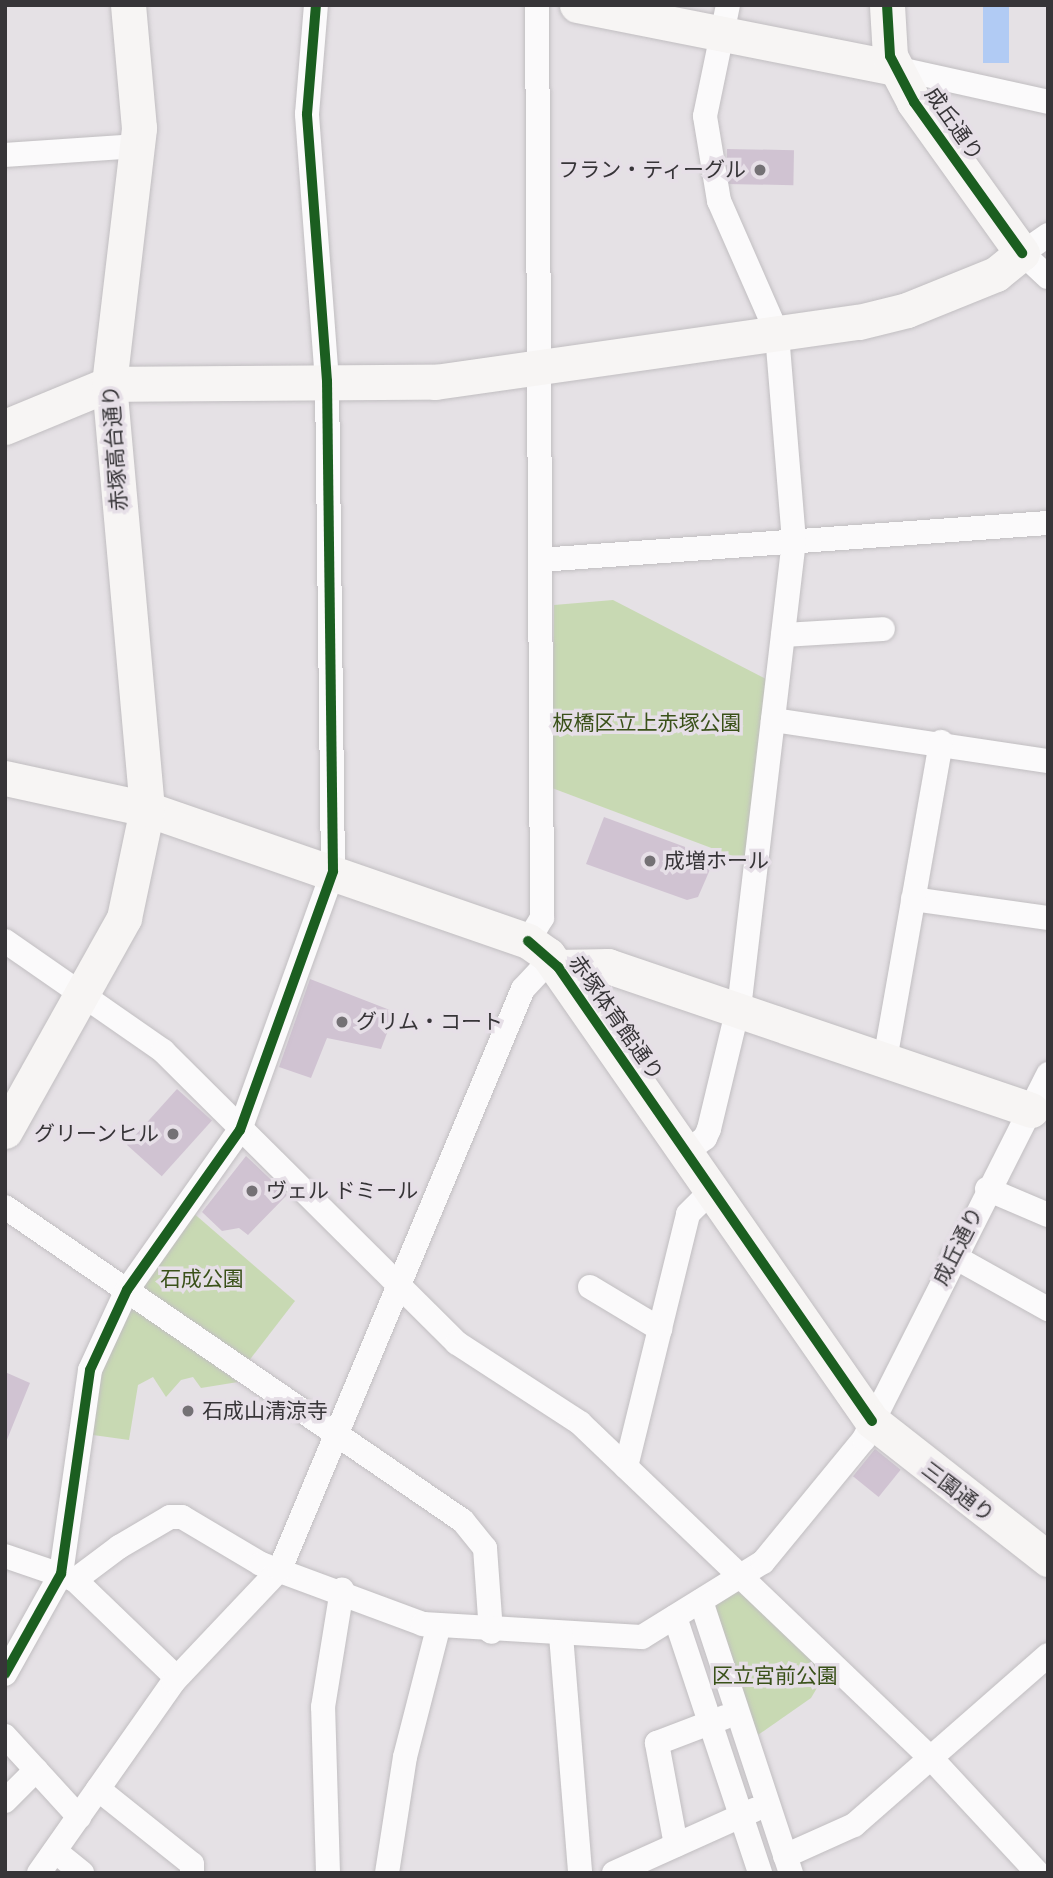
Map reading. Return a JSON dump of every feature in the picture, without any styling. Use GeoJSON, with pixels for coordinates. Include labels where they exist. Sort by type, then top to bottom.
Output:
{"type":"FeatureCollection","features":[{"type":"Feature","properties":{"kind":"street","name":"赤塚高台通り"},"geometry":{"type":"LineString","coordinates":[[5,1131],[126,912],[147,809],[108,384],[137,146],[139,104],[128,5]]}},
{"type":"Feature","properties":{"kind":"street"},"geometry":{"type":"LineString","coordinates":[[5,1674],[68,1577],[90,1370],[127,1290],[240,1130],[333,872],[327,382],[307,114],[316,5]]}},
{"type":"Feature","properties":{"kind":"street"},"geometry":{"type":"LineString","coordinates":[[528,941],[542,918],[537,5]]}},
{"type":"Feature","properties":{"kind":"street"},"geometry":{"type":"LineString","coordinates":[[577,5],[725,21],[895,68],[1048,102]]}},
{"type":"Feature","properties":{"kind":"street","name":"成丘通り"},"geometry":{"type":"LineString","coordinates":[[887,5],[895,68],[914,102],[1035,244],[1048,277]]}},
{"type":"Feature","properties":{"kind":"street"},"geometry":{"type":"LineString","coordinates":[[684,1153],[705,1138],[709,1129],[738,1010],[794,541],[777,333],[719,201],[705,117],[725,21]]}},
{"type":"Feature","properties":{"kind":"street"},"geometry":{"type":"LineString","coordinates":[[5,155],[137,146]]}},
{"type":"Feature","properties":{"kind":"street"},"geometry":{"type":"LineString","coordinates":[[5,427],[108,384],[435,382],[539,371],[907,310],[996,274],[1035,244]]}},
{"type":"Feature","properties":{"kind":"street"},"geometry":{"type":"LineString","coordinates":[[540,561],[1048,523]]}},
{"type":"Feature","properties":{"kind":"street"},"geometry":{"type":"LineString","coordinates":[[783,635],[884,629]]}},
{"type":"Feature","properties":{"kind":"street"},"geometry":{"type":"LineString","coordinates":[[773,720],[940,742],[1048,761]]}},
{"type":"Feature","properties":{"kind":"street"},"geometry":{"type":"LineString","coordinates":[[885,1060],[940,742]]}},
{"type":"Feature","properties":{"kind":"street","name":"赤塚体育館通り"},"geometry":{"type":"LineString","coordinates":[[5,778],[147,809],[528,941],[558,967],[684,1153],[872,1420]]}},
{"type":"Feature","properties":{"kind":"street"},"geometry":{"type":"LineString","coordinates":[[913,899],[1048,918]]}},
{"type":"Feature","properties":{"kind":"street"},"geometry":{"type":"LineString","coordinates":[[5,941],[163,1051],[457,1343],[580,1423],[931,1758],[1038,1873]]}},
{"type":"Feature","properties":{"kind":"street"},"geometry":{"type":"LineString","coordinates":[[40,1873],[177,1678],[280,1569],[523,989],[540,971],[558,967],[608,966],[1039,1111]]}},
{"type":"Feature","properties":{"kind":"street","name":"成丘通り"},"geometry":{"type":"LineString","coordinates":[[68,1577],[170,1517],[182,1517],[261,1564],[439,1625],[491,1632],[642,1637],[743,1578],[763,1562],[864,1439],[987,1189],[1039,1111],[1048,1074]]}},
{"type":"Feature","properties":{"kind":"street"},"geometry":{"type":"LineString","coordinates":[[987,1189],[1048,1215]]}},
{"type":"Feature","properties":{"kind":"street"},"geometry":{"type":"LineString","coordinates":[[626,1467],[688,1214],[711,1191]]}},
{"type":"Feature","properties":{"kind":"street"},"geometry":{"type":"LineString","coordinates":[[5,1207],[477,1534],[489,1570],[491,1632]]}},
{"type":"Feature","properties":{"kind":"street"},"geometry":{"type":"LineString","coordinates":[[953,1256],[1048,1309]]}},
{"type":"Feature","properties":{"kind":"street"},"geometry":{"type":"LineString","coordinates":[[590,1287],[660,1329]]}},
{"type":"Feature","properties":{"kind":"street","name":"三園通り"},"geometry":{"type":"LineString","coordinates":[[872,1420],[1047,1558]]}},
{"type":"Feature","properties":{"kind":"street"},"geometry":{"type":"LineString","coordinates":[[5,1556],[68,1577],[177,1678]]}},
{"type":"Feature","properties":{"kind":"street"},"geometry":{"type":"LineString","coordinates":[[328,1873],[323,1707],[342,1590]]}},
{"type":"Feature","properties":{"kind":"street"},"geometry":{"type":"LineString","coordinates":[[701,1601],[788,1864],[854,1825],[1048,1655]]}},
{"type":"Feature","properties":{"kind":"street"},"geometry":{"type":"LineString","coordinates":[[675,1617],[760,1873]]}},
{"type":"Feature","properties":{"kind":"street"},"geometry":{"type":"LineString","coordinates":[[387,1873],[405,1757],[439,1625]]}},
{"type":"Feature","properties":{"kind":"street"},"geometry":{"type":"LineString","coordinates":[[561,1634],[580,1873]]}},
{"type":"Feature","properties":{"kind":"street"},"geometry":{"type":"LineString","coordinates":[[676,1845],[657,1743],[738,1712]]}},
{"type":"Feature","properties":{"kind":"street"},"geometry":{"type":"LineString","coordinates":[[5,1736],[79,1817]]}},
{"type":"Feature","properties":{"kind":"street"},"geometry":{"type":"LineString","coordinates":[[5,1801],[36,1770]]}},
{"type":"Feature","properties":{"kind":"street"},"geometry":{"type":"LineString","coordinates":[[98,1789],[192,1864],[192,1873]]}},
{"type":"Feature","properties":{"kind":"street"},"geometry":{"type":"LineString","coordinates":[[614,1873],[768,1804]]}},
{"type":"Feature","properties":{"kind":"street"},"geometry":{"type":"LineString","coordinates":[[55,1851],[82,1873]]}},
{"type":"Feature","properties":{"kind":"green space","name":"板橋区立上赤塚公園"},"geometry":{"type":"Polygon","coordinates":[[[613,600],[768,680],[746,861],[552,788],[554,605],[613,600]]]}},
{"type":"Feature","properties":{"kind":"green space","name":"石成公園"},"geometry":{"type":"Polygon","coordinates":[[[191,1211],[295,1301],[248,1362],[145,1293],[142,1285],[191,1211]]]}},
{"type":"Feature","properties":{"kind":"green space"},"geometry":{"type":"Polygon","coordinates":[[[136,1309],[238,1382],[201,1388],[193,1377],[181,1380],[166,1397],[153,1377],[138,1385],[129,1440],[93,1435],[99,1373],[127,1311],[136,1309]]]}},
{"type":"Feature","properties":{"kind":"green space","name":"区立宮前公園"},"geometry":{"type":"Polygon","coordinates":[[[741,1589],[827,1671],[811,1698],[755,1737],[712,1614],[716,1602],[741,1589]]]}},
{"type":"Feature","properties":{"kind":"water"},"geometry":{"type":"Polygon","coordinates":[[[983,5],[1009,5],[1009,63],[983,63],[983,5]]]}},
{"type":"Feature","properties":{"kind":"building","name":"フラン・ティーグル"},"geometry":{"type":"Polygon","coordinates":[[[727,149],[794,150],[793,185],[726,184],[727,149]]]}},
{"type":"Feature","properties":{"kind":"building","name":"成増ホール"},"geometry":{"type":"Polygon","coordinates":[[[604,817],[715,858],[698,897],[687,900],[586,864],[604,817]]]}},
{"type":"Feature","properties":{"kind":"building","name":"グリム・コート"},"geometry":{"type":"Polygon","coordinates":[[[310,979],[395,1012],[381,1049],[327,1038],[311,1078],[279,1067],[310,979]]]}},
{"type":"Feature","properties":{"kind":"building","name":"グリーンヒル"},"geometry":{"type":"Polygon","coordinates":[[[177,1089],[212,1120],[162,1176],[127,1145],[177,1089]]]}},
{"type":"Feature","properties":{"kind":"building","name":"ヴェル ドミール"},"geometry":{"type":"Polygon","coordinates":[[[246,1156],[287,1195],[248,1235],[239,1228],[222,1231],[202,1212],[246,1156]]]}},
{"type":"Feature","properties":{"kind":"building"},"geometry":{"type":"Polygon","coordinates":[[[5,1372],[30,1383],[6,1442],[5,1442],[5,1372]]]}},
{"type":"Feature","properties":{"kind":"building"},"geometry":{"type":"Polygon","coordinates":[[[875,1449],[901,1470],[879,1497],[853,1476],[875,1449]]]}},
{"type":"Feature","properties":{"kind":"cycle path"},"geometry":{"type":"LineString","coordinates":[[5,1674],[61,1574],[90,1370],[127,1290],[240,1130],[333,871],[327,381],[307,114],[316,5]]}},
{"type":"Feature","properties":{"kind":"cycle path"},"geometry":{"type":"LineString","coordinates":[[887,5],[890,56],[914,102],[1022,253]]}},
{"type":"Feature","properties":{"kind":"cycle path"},"geometry":{"type":"LineString","coordinates":[[528,941],[558,967],[872,1421]]}},
{"type":"Feature","properties":{"kind":"place","name":"フラン・ティーグル"},"geometry":{"type":"Point","coordinates":[760,170]}},
{"type":"Feature","properties":{"kind":"place","name":"成増ホール"},"geometry":{"type":"Point","coordinates":[650,861]}},
{"type":"Feature","properties":{"kind":"place","name":"グリム・コート"},"geometry":{"type":"Point","coordinates":[342,1022]}},
{"type":"Feature","properties":{"kind":"place","name":"グリーンヒル"},"geometry":{"type":"Point","coordinates":[173,1134]}},
{"type":"Feature","properties":{"kind":"place","name":"ヴェル ドミール"},"geometry":{"type":"Point","coordinates":[252,1191]}},
{"type":"Feature","properties":{"kind":"place","name":"石成山清涼寺"},"geometry":{"type":"Point","coordinates":[188,1411]}}]}
